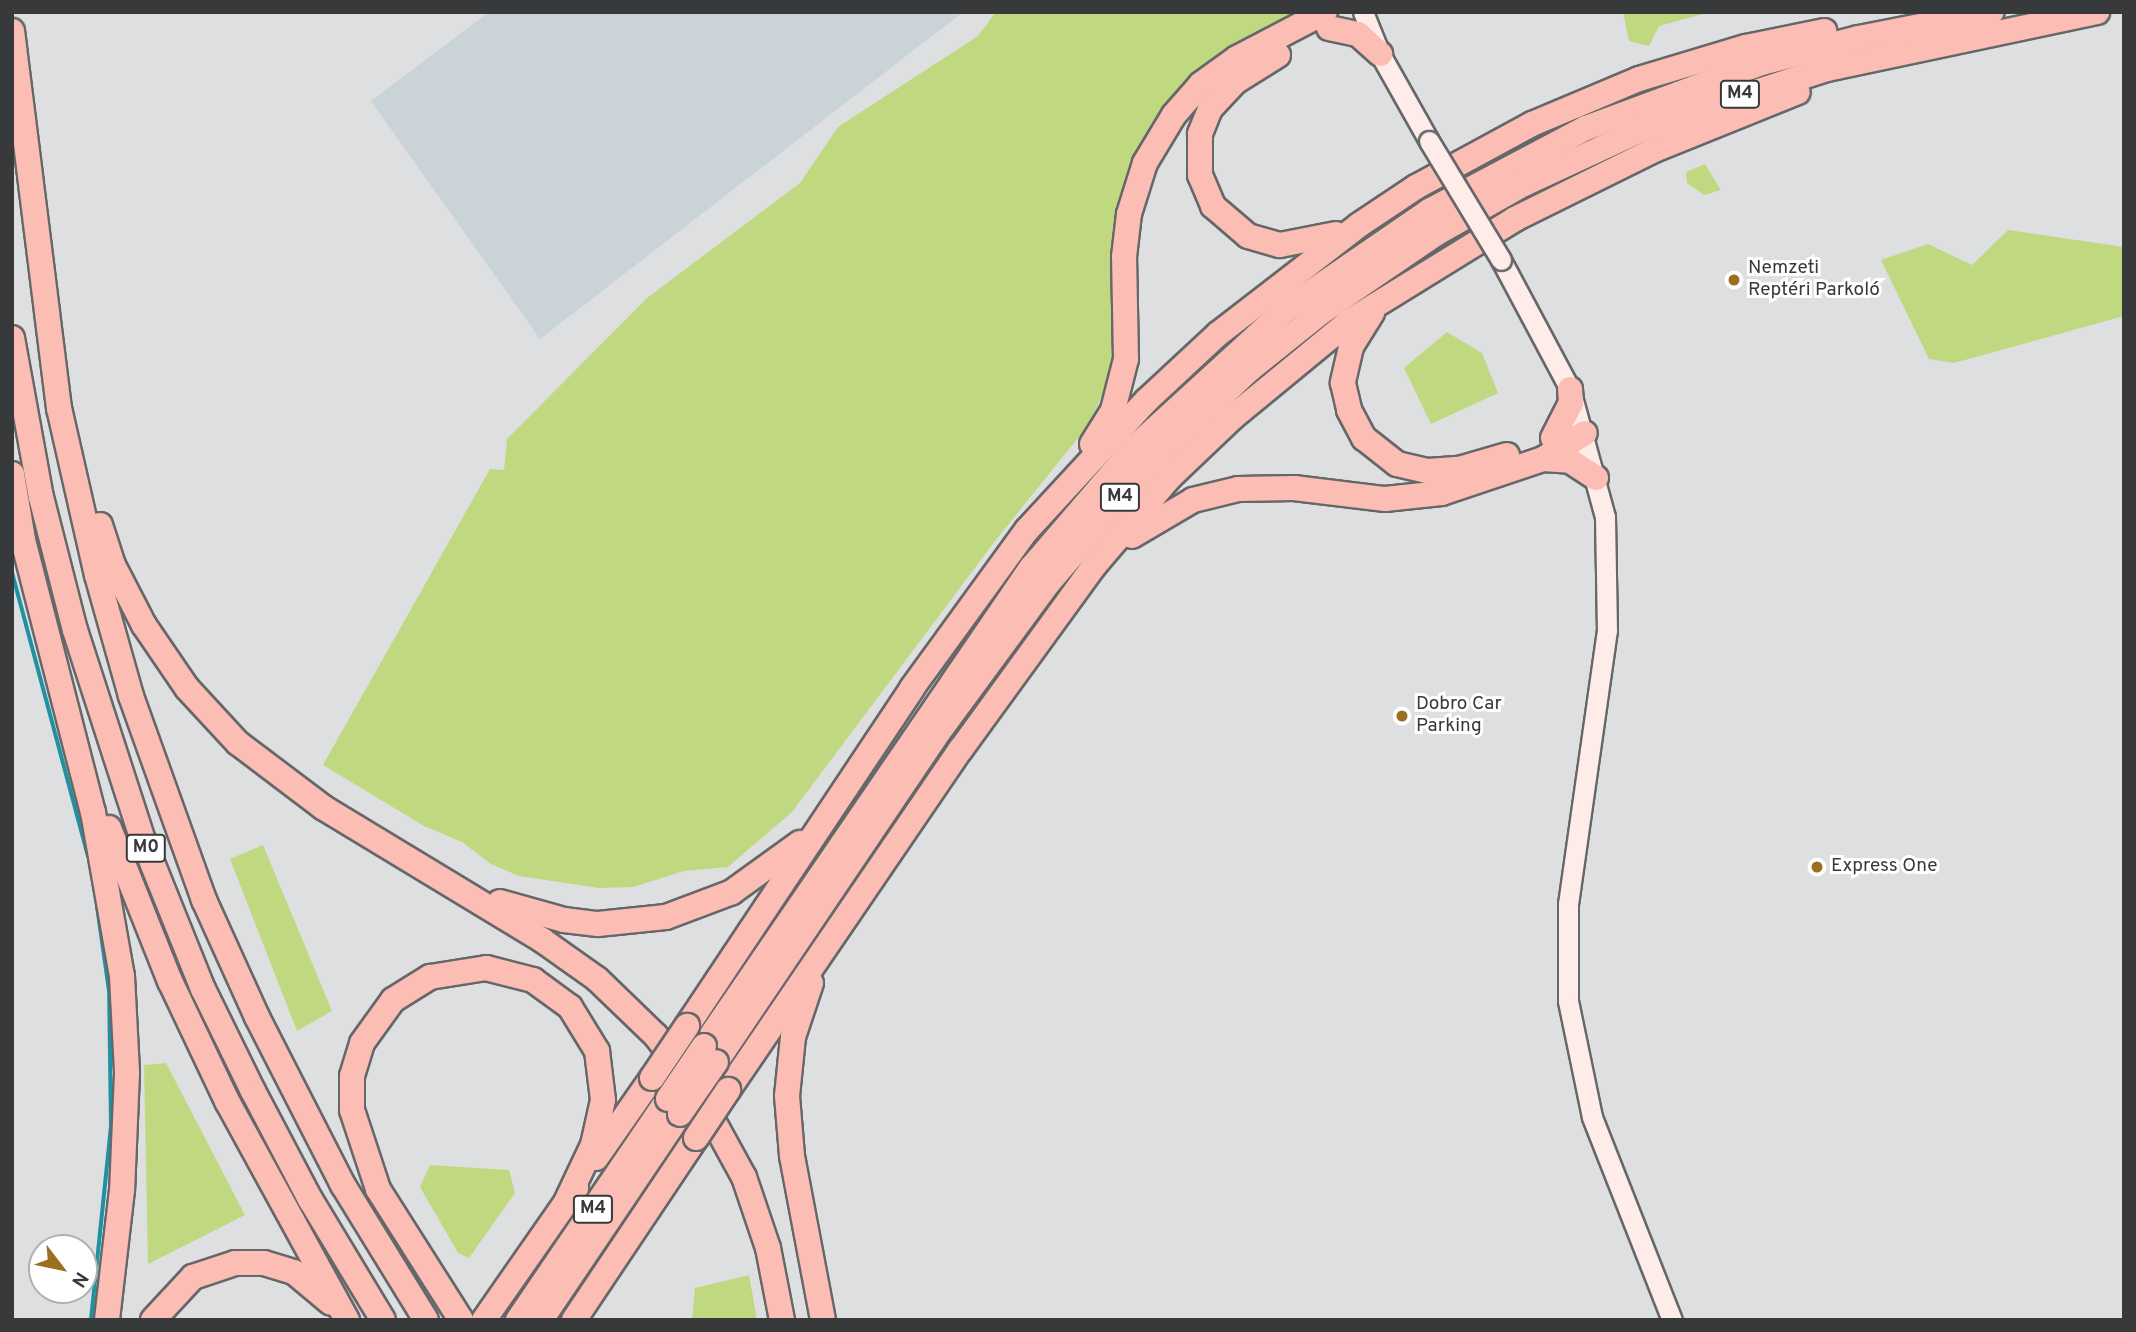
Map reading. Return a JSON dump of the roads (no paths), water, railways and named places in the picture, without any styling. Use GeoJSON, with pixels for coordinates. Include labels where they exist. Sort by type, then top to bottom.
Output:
{"type":"FeatureCollection","features":[{"type":"Feature","properties":{"kind":"highway"},"geometry":{"type":"LineString","coordinates":[[488,1314],[687,1026],[826,815],[969,607],[1067,485],[1219,334],[1359,225],[1479,151],[1587,98],[1746,47],[1935,12]]}},
{"type":"Feature","properties":{"kind":"highway"},"geometry":{"type":"LineString","coordinates":[[1944,12],[1977,21]]}},
{"type":"Feature","properties":{"kind":"highway","name":"M4"},"geometry":{"type":"LineString","coordinates":[[518,1320],[674,1107],[935,737],[1049,582],[1154,460],[1286,339],[1437,233],[1598,148],[1759,88],[1977,21],[2097,12]]}},
{"type":"Feature","properties":{"kind":"highway"},"geometry":{"type":"LineString","coordinates":[[1333,18],[1358,34],[1380,54]]}},
{"type":"Feature","properties":{"kind":"highway"},"geometry":{"type":"LineString","coordinates":[[1333,18],[1224,90],[1203,121],[1197,155],[1200,175],[1213,206],[1223,218],[1263,242],[1299,245],[1359,225]]}},
{"type":"Feature","properties":{"kind":"highway"},"geometry":{"type":"LineString","coordinates":[[1067,485],[1113,410],[1126,359],[1124,257],[1129,214],[1145,163],[1174,115],[1201,84],[1237,58],[1333,18]]}},
{"type":"Feature","properties":{"kind":"highway"},"geometry":{"type":"LineString","coordinates":[[574,1320],[852,909],[1094,566],[1171,476],[1233,417],[1310,351],[1387,297],[1515,219],[1652,151],[1847,75],[1936,53],[1977,21]]}},
{"type":"Feature","properties":{"kind":"highway","name":"M0"},"geometry":{"type":"LineString","coordinates":[[12,31],[59,408],[113,637],[204,900],[287,1080],[343,1185],[426,1320]]}},
{"type":"Feature","properties":{"kind":"highway"},"geometry":{"type":"LineString","coordinates":[[1387,297],[1358,332],[1343,383],[1357,427],[1379,453],[1412,468],[1444,471],[1548,448],[1597,478]]}},
{"type":"Feature","properties":{"kind":"highway","name":"M0"},"geometry":{"type":"LineString","coordinates":[[12,338],[41,497],[75,630],[143,840],[204,989],[253,1091],[310,1199],[383,1320]]}},
{"type":"Feature","properties":{"kind":"highway"},"geometry":{"type":"LineString","coordinates":[[1548,448],[1571,403],[1570,389]]}},
{"type":"Feature","properties":{"kind":"highway"},"geometry":{"type":"LineString","coordinates":[[59,408],[113,565],[144,625],[187,688],[238,743],[275,774],[387,848],[444,879],[597,979],[656,1036],[693,1084],[744,1177],[768,1248],[782,1320]]}},
{"type":"Feature","properties":{"kind":"highway"},"geometry":{"type":"LineString","coordinates":[[1094,566],[1153,520],[1217,493],[1275,487],[1362,498],[1419,496],[1468,486],[1585,433]]}},
{"type":"Feature","properties":{"kind":"highway"},"geometry":{"type":"LineString","coordinates":[[12,474],[23,540],[66,705],[114,916],[127,1034],[122,1190],[107,1320]]}},
{"type":"Feature","properties":{"kind":"highway"},"geometry":{"type":"LineString","coordinates":[[66,705],[118,855],[170,981],[250,1145],[347,1320]]}},
{"type":"Feature","properties":{"kind":"highway"},"geometry":{"type":"LineString","coordinates":[[444,879],[530,913],[598,924],[636,922],[694,909],[732,892],[768,870],[826,815]]}},
{"type":"Feature","properties":{"kind":"highway"},"geometry":{"type":"LineString","coordinates":[[823,1320],[792,1156],[788,1073],[796,1027],[813,978],[852,909]]}},
{"type":"Feature","properties":{"kind":"highway"},"geometry":{"type":"LineString","coordinates":[[461,1320],[378,1189],[352,1110],[352,1076],[362,1042],[393,1000],[430,977],[486,968],[533,980],[570,1007],[597,1051],[603,1100],[593,1145],[567,1200]]}},
{"type":"Feature","properties":{"kind":"highway","name":"M4"},"geometry":{"type":"LineString","coordinates":[[541,1320],[674,1107]]}},
{"type":"Feature","properties":{"kind":"highway"},"geometry":{"type":"LineString","coordinates":[[153,1320],[193,1277],[215,1267],[252,1261],[294,1272],[347,1320]]}},
{"type":"Feature","properties":{"kind":"main road"},"geometry":{"type":"LineString","coordinates":[[1363,12],[1380,54],[1501,260],[1570,389],[1597,478],[1605,517],[1607,630],[1569,904],[1568,1001],[1592,1117],[1672,1320]]}},
{"type":"Feature","properties":{"kind":"waterway"},"geometry":{"type":"LineString","coordinates":[[12,571],[88,855]]}},
{"type":"Feature","properties":{"kind":"waterway"},"geometry":{"type":"LineString","coordinates":[[91,1320],[111,1126],[109,991],[97,907]]}},
{"type":"Feature","properties":{"kind":"place","name":"Nemzeti Reptéri Parkoló"},"geometry":{"type":"Point","coordinates":[1734,280]}},
{"type":"Feature","properties":{"kind":"place","name":"Dobro Car Parking"},"geometry":{"type":"Point","coordinates":[1402,716]}},
{"type":"Feature","properties":{"kind":"place","name":"Express One"},"geometry":{"type":"Point","coordinates":[1817,867]}}]}
